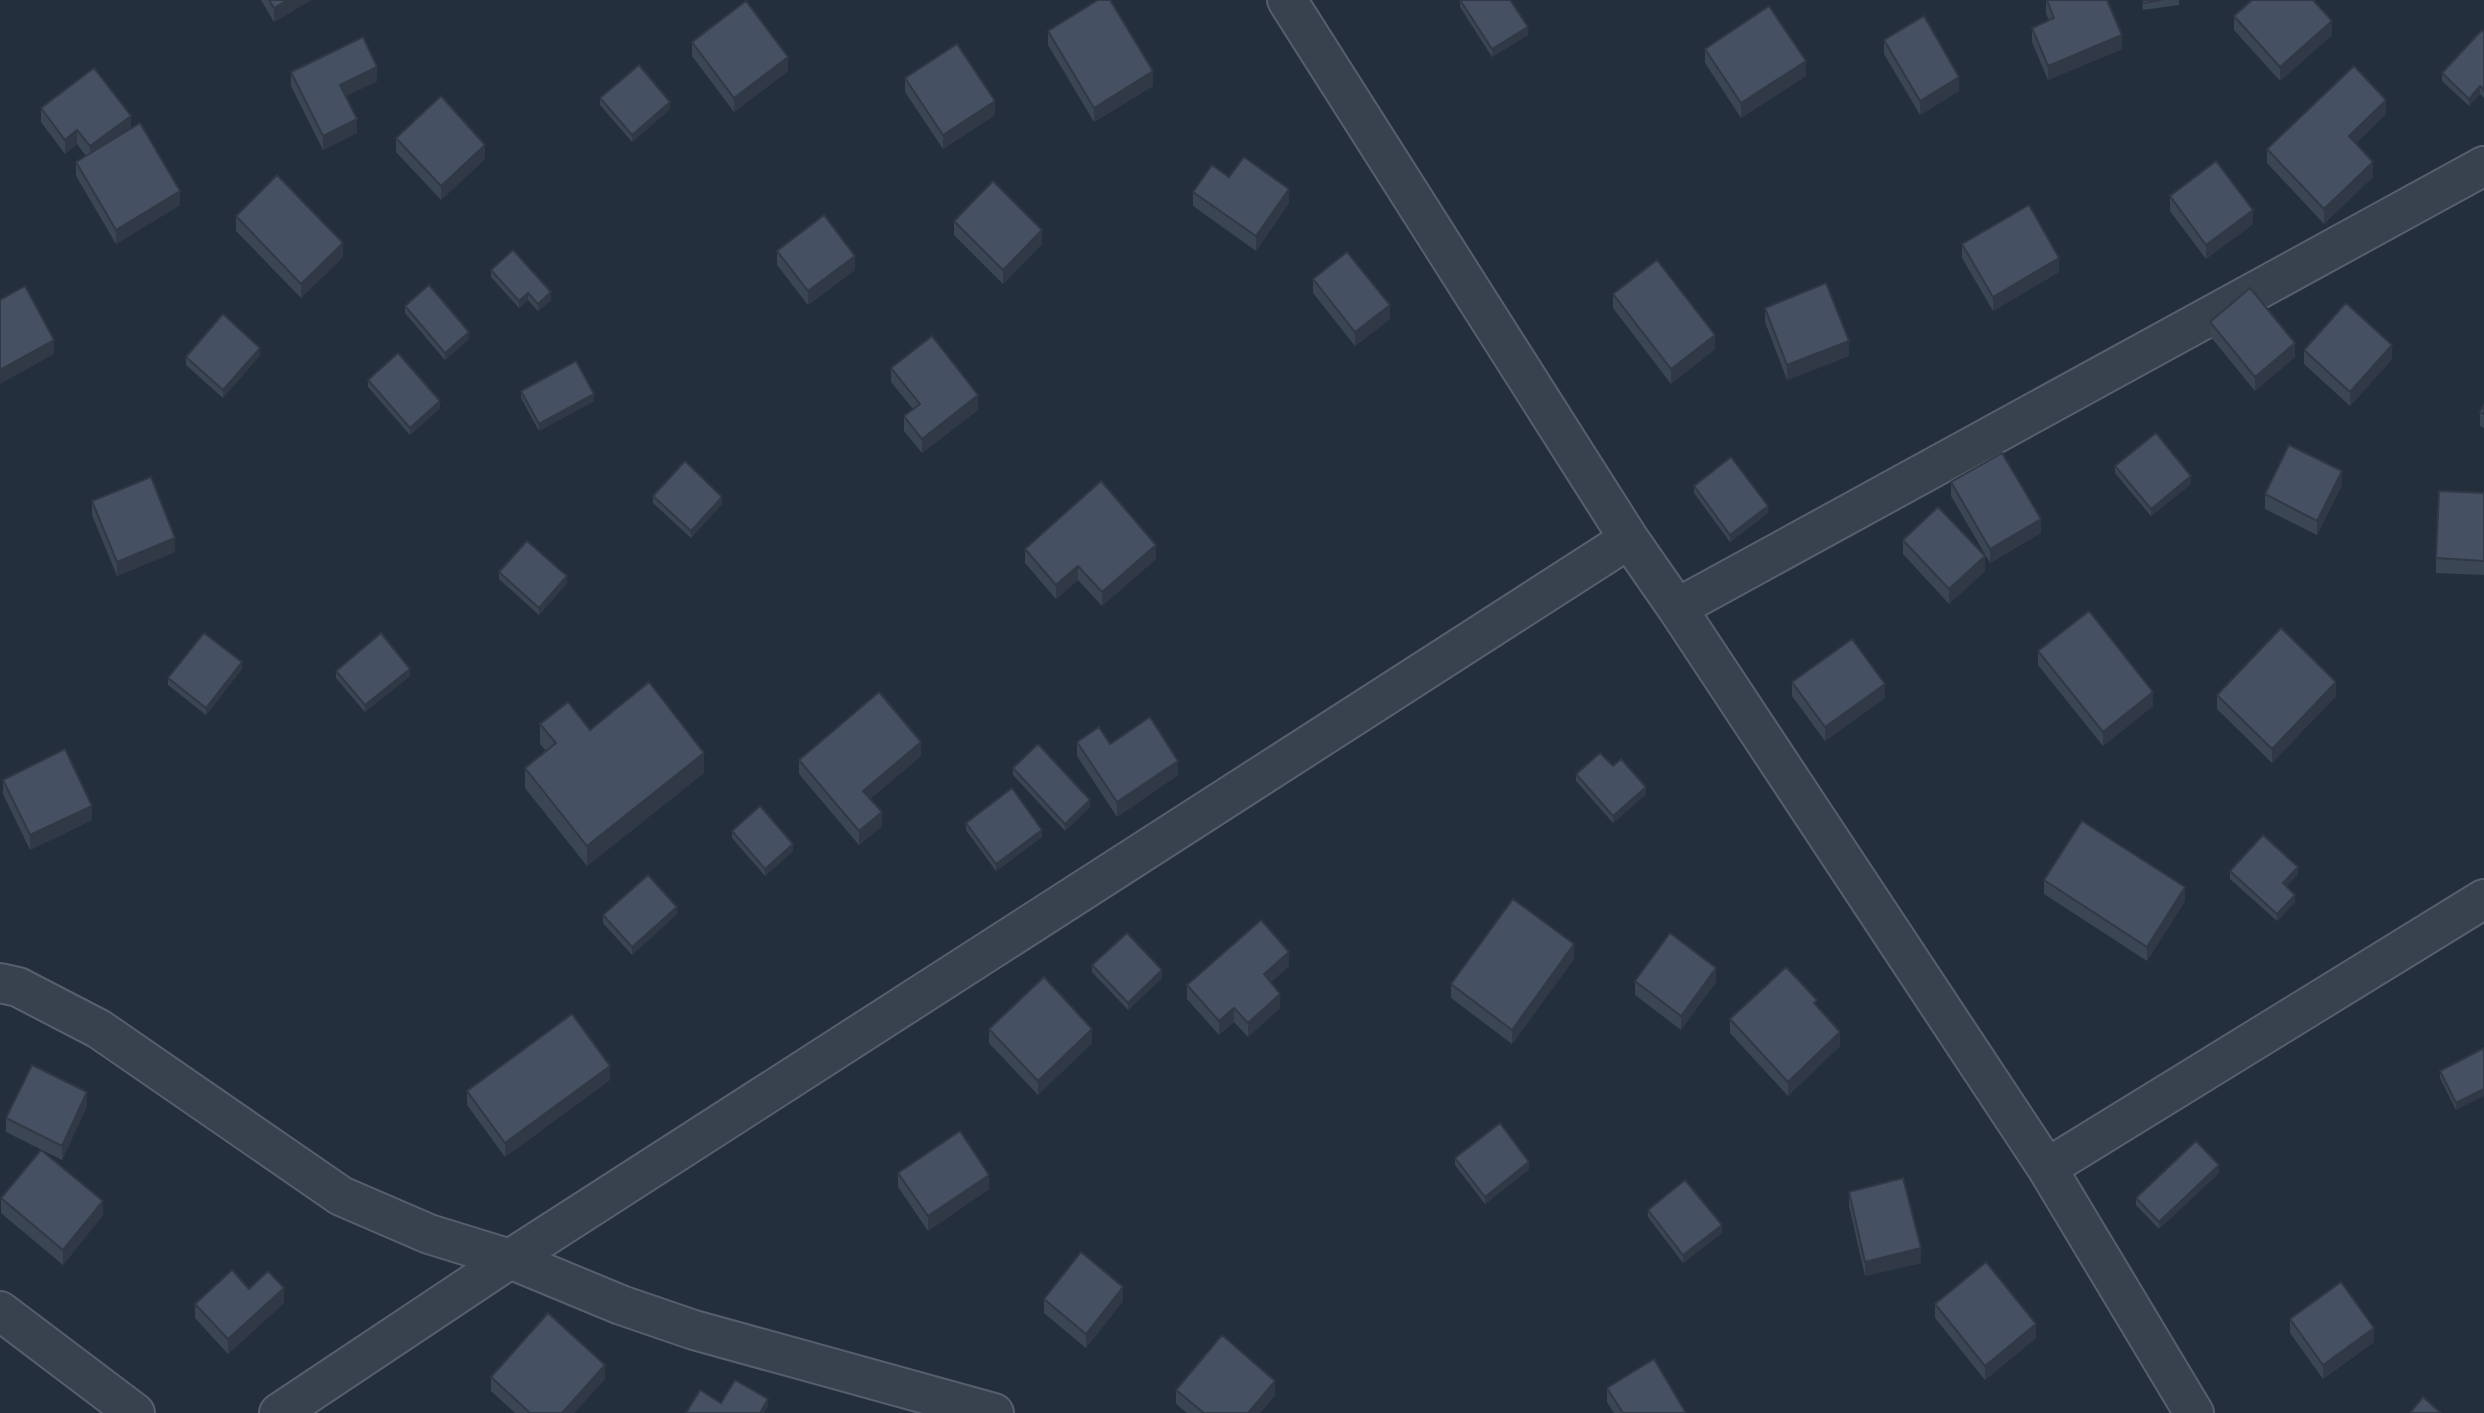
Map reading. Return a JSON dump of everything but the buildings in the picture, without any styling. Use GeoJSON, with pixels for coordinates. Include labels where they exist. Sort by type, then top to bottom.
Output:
{"type":"FeatureCollection","features":[{"type":"Feature","properties":{"kind":"street"},"geometry":{"type":"LineString","coordinates":[[1287,0],[1629,539],[2047,1168],[2194,1413]]}},
{"type":"Feature","properties":{"kind":"street"},"geometry":{"type":"LineString","coordinates":[[1677,608],[2484,166]]}},
{"type":"Feature","properties":{"kind":"street"},"geometry":{"type":"LineString","coordinates":[[279,1413],[510,1259],[1629,539]]}},
{"type":"Feature","properties":{"kind":"street"},"geometry":{"type":"LineString","coordinates":[[2047,1168],[2484,899]]}},
{"type":"Feature","properties":{"kind":"street"},"geometry":{"type":"LineString","coordinates":[[0,983],[18,987],[99,1029],[341,1196],[429,1234],[510,1259],[621,1305],[694,1331],[994,1413]]}},
{"type":"Feature","properties":{"kind":"street"},"geometry":{"type":"LineString","coordinates":[[0,1311],[135,1413]]}}]}
